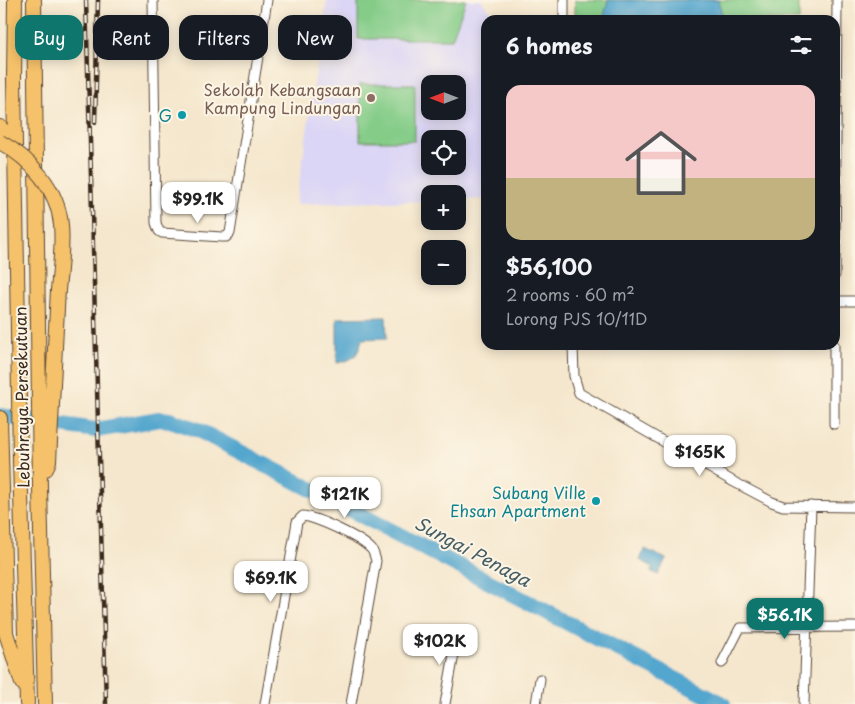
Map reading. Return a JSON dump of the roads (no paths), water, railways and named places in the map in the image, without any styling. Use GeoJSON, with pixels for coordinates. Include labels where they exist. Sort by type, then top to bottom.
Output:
{"type":"FeatureCollection","features":[{"type":"Feature","properties":{"kind":"highway","name":"Lebuhraya Persekutuan"},"geometry":{"type":"LineString","coordinates":[[15,0],[15,143],[20,460],[27,702]]}},
{"type":"Feature","properties":{"kind":"highway","name":"Lebuhraya Persekutuan"},"geometry":{"type":"LineString","coordinates":[[34,0],[40,487],[45,704]]}},
{"type":"Feature","properties":{"kind":"highway"},"geometry":{"type":"LineString","coordinates":[[0,127],[15,143]]}},
{"type":"Feature","properties":{"kind":"highway"},"geometry":{"type":"LineString","coordinates":[[0,142],[22,156],[38,172],[54,198],[61,225],[62,243],[56,309],[49,461],[40,487]]}},
{"type":"Feature","properties":{"kind":"highway"},"geometry":{"type":"LineString","coordinates":[[0,418],[6,633],[27,702]]}},
{"type":"Feature","properties":{"kind":"street"},"geometry":{"type":"LineString","coordinates":[[153,0],[156,223],[159,231],[162,233],[222,238],[230,233],[235,224],[267,0]]}},
{"type":"Feature","properties":{"kind":"street"},"geometry":{"type":"LineString","coordinates":[[564,0],[564,15]]}},
{"type":"Feature","properties":{"kind":"street"},"geometry":{"type":"LineString","coordinates":[[837,0],[837,15]]}},
{"type":"Feature","properties":{"kind":"street"},"geometry":{"type":"LineString","coordinates":[[840,301],[855,301]]}},
{"type":"Feature","properties":{"kind":"street"},"geometry":{"type":"LineString","coordinates":[[573,350],[574,376],[579,394],[734,482],[783,506],[855,507]]}},
{"type":"Feature","properties":{"kind":"street"},"geometry":{"type":"LineString","coordinates":[[834,350],[834,424]]}},
{"type":"Feature","properties":{"kind":"street"},"geometry":{"type":"LineString","coordinates":[[804,704],[811,506]]}},
{"type":"Feature","properties":{"kind":"street"},"geometry":{"type":"LineString","coordinates":[[265,704],[297,522],[303,516],[328,523],[366,544],[373,551],[376,561],[352,704]]}},
{"type":"Feature","properties":{"kind":"street"},"geometry":{"type":"LineString","coordinates":[[722,663],[740,628],[855,628]]}},
{"type":"Feature","properties":{"kind":"street"},"geometry":{"type":"LineString","coordinates":[[445,704],[458,632]]}},
{"type":"Feature","properties":{"kind":"street"},"geometry":{"type":"LineString","coordinates":[[536,704],[540,679]]}},
{"type":"Feature","properties":{"kind":"water"},"geometry":{"type":"Polygon","coordinates":[[[608,0],[718,0],[722,14],[722,15],[604,15],[608,0]]]}},
{"type":"Feature","properties":{"kind":"water"},"geometry":{"type":"Polygon","coordinates":[[[386,317],[387,338],[362,339],[359,350],[351,359],[337,363],[337,318],[386,317]]]}},
{"type":"Feature","properties":{"kind":"water"},"geometry":{"type":"Polygon","coordinates":[[[645,549],[666,559],[658,575],[651,571],[653,567],[640,560],[645,549]]]}},
{"type":"Feature","properties":{"kind":"waterway","name":"Sungai Penaga"},"geometry":{"type":"LineString","coordinates":[[0,416],[96,430],[159,419],[170,420],[198,430],[723,704]]}},
{"type":"Feature","properties":{"kind":"railway"},"geometry":{"type":"LineString","coordinates":[[86,0],[106,704]]}},
{"type":"Feature","properties":{"kind":"railway"},"geometry":{"type":"LineString","coordinates":[[95,122],[98,0]]}},
{"type":"Feature","properties":{"kind":"place","name":"Sekolah Kebangsaan Kampung Lindungan"},"geometry":{"type":"Point","coordinates":[371,98]}},
{"type":"Feature","properties":{"kind":"place","name":"G"},"geometry":{"type":"Point","coordinates":[182,115]}},
{"type":"Feature","properties":{"kind":"place","name":"Subang Ville Ehsan Apartment"},"geometry":{"type":"Point","coordinates":[596,501]}}]}
